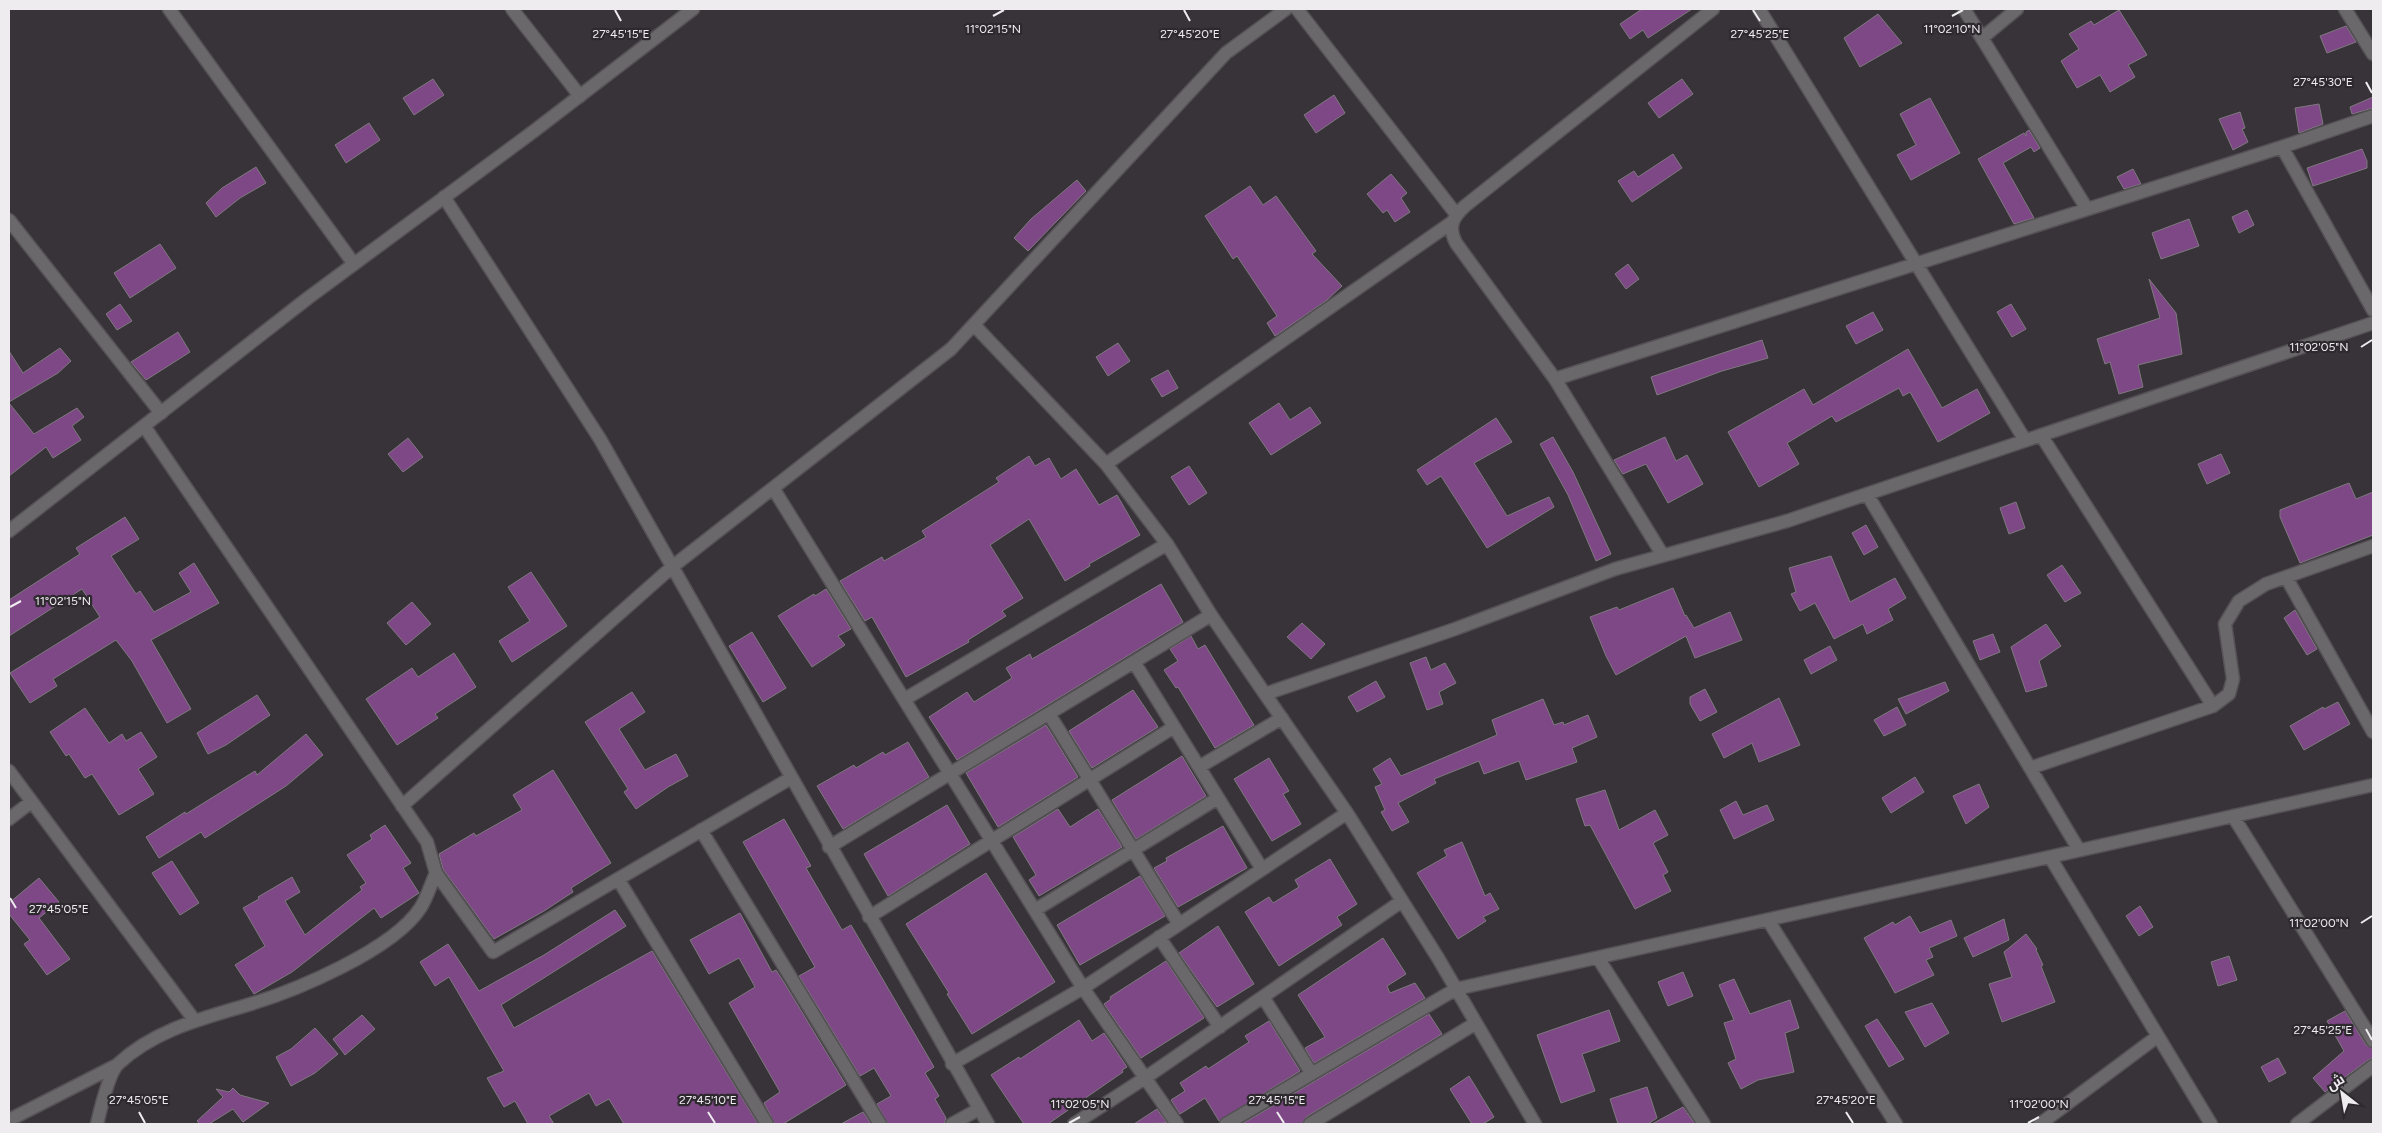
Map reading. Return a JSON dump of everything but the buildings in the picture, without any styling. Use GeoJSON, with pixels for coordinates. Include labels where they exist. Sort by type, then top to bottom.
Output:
{"type":"FeatureCollection","features":[{"type":"Feature","properties":{"kind":"street"},"geometry":{"type":"LineString","coordinates":[[169,9],[354,264]]}},
{"type":"Feature","properties":{"kind":"street"},"geometry":{"type":"LineString","coordinates":[[512,9],[580,96]]}},
{"type":"Feature","properties":{"kind":"street"},"geometry":{"type":"LineString","coordinates":[[9,531],[354,264],[580,96],[693,9]]}},
{"type":"Feature","properties":{"kind":"street"},"geometry":{"type":"LineString","coordinates":[[402,806],[672,567],[951,349],[1226,53],[1286,9]]}},
{"type":"Feature","properties":{"kind":"street"},"geometry":{"type":"LineString","coordinates":[[1297,9],[1454,218],[1451,232],[1456,243],[1555,379],[1662,554]]}},
{"type":"Feature","properties":{"kind":"street"},"geometry":{"type":"LineString","coordinates":[[1106,464],[1454,218],[1713,9]]}},
{"type":"Feature","properties":{"kind":"street"},"geometry":{"type":"LineString","coordinates":[[1759,9],[2025,440]]}},
{"type":"Feature","properties":{"kind":"street"},"geometry":{"type":"LineString","coordinates":[[1964,9],[2087,210]]}},
{"type":"Feature","properties":{"kind":"street"},"geometry":{"type":"LineString","coordinates":[[1982,38],[2017,9]]}},
{"type":"Feature","properties":{"kind":"street"},"geometry":{"type":"LineString","coordinates":[[2345,9],[2373,54]]}},
{"type":"Feature","properties":{"kind":"street"},"geometry":{"type":"LineString","coordinates":[[1555,379],[2282,148],[2373,116]]}},
{"type":"Feature","properties":{"kind":"street"},"geometry":{"type":"LineString","coordinates":[[2282,148],[2373,310]]}},
{"type":"Feature","properties":{"kind":"street"},"geometry":{"type":"LineString","coordinates":[[444,197],[600,439],[952,1064],[988,1124]]}},
{"type":"Feature","properties":{"kind":"street"},"geometry":{"type":"LineString","coordinates":[[9,220],[161,413]]}},
{"type":"Feature","properties":{"kind":"street"},"geometry":{"type":"LineString","coordinates":[[1265,694],[1455,629],[1615,569],[1662,554],[1787,521],[2373,323]]}},
{"type":"Feature","properties":{"kind":"street"},"geometry":{"type":"LineString","coordinates":[[974,325],[1106,464],[1167,544],[1211,615],[1347,812],[1456,989],[1535,1124]]}},
{"type":"Feature","properties":{"kind":"street"},"geometry":{"type":"LineString","coordinates":[[144,426],[427,842],[436,872],[493,952],[791,778]]}},
{"type":"Feature","properties":{"kind":"street"},"geometry":{"type":"LineString","coordinates":[[2041,435],[2213,706]]}},
{"type":"Feature","properties":{"kind":"street"},"geometry":{"type":"LineString","coordinates":[[773,488],[1083,988],[1177,1124]]}},
{"type":"Feature","properties":{"kind":"street"},"geometry":{"type":"LineString","coordinates":[[1867,494],[2079,850]]}},
{"type":"Feature","properties":{"kind":"street"},"geometry":{"type":"LineString","coordinates":[[905,700],[1167,544]]}},
{"type":"Feature","properties":{"kind":"street"},"geometry":{"type":"LineString","coordinates":[[2030,768],[2213,706],[2229,694],[2233,679],[2225,624],[2239,601],[2266,584],[2373,546]]}},
{"type":"Feature","properties":{"kind":"street"},"geometry":{"type":"LineString","coordinates":[[2286,577],[2373,732]]}},
{"type":"Feature","properties":{"kind":"street"},"geometry":{"type":"LineString","coordinates":[[830,847],[1211,615]]}},
{"type":"Feature","properties":{"kind":"street"},"geometry":{"type":"LineString","coordinates":[[1134,662],[1262,869]]}},
{"type":"Feature","properties":{"kind":"street"},"geometry":{"type":"LineString","coordinates":[[1050,714],[1179,924]]}},
{"type":"Feature","properties":{"kind":"street"},"geometry":{"type":"LineString","coordinates":[[1199,767],[1282,718]]}},
{"type":"Feature","properties":{"kind":"street"},"geometry":{"type":"LineString","coordinates":[[869,917],[1174,726]]}},
{"type":"Feature","properties":{"kind":"street"},"geometry":{"type":"LineString","coordinates":[[9,771],[195,1021]]}},
{"type":"Feature","properties":{"kind":"street"},"geometry":{"type":"LineString","coordinates":[[1226,1124],[1456,989],[2373,785]]}},
{"type":"Feature","properties":{"kind":"street"},"geometry":{"type":"LineString","coordinates":[[1035,910],[1218,798]]}},
{"type":"Feature","properties":{"kind":"street"},"geometry":{"type":"LineString","coordinates":[[9,819],[32,802]]}},
{"type":"Feature","properties":{"kind":"street"},"geometry":{"type":"LineString","coordinates":[[952,1064],[1083,988],[1347,812]]}},
{"type":"Feature","properties":{"kind":"street"},"geometry":{"type":"LineString","coordinates":[[2233,816],[2373,1041]]}},
{"type":"Feature","properties":{"kind":"street"},"geometry":{"type":"LineString","coordinates":[[701,830],[880,1124]]}},
{"type":"Feature","properties":{"kind":"street"},"geometry":{"type":"LineString","coordinates":[[2050,857],[2211,1124]]}},
{"type":"Feature","properties":{"kind":"street"},"geometry":{"type":"LineString","coordinates":[[9,1120],[117,1065],[156,1036],[195,1021],[264,1000],[346,966],[396,932],[420,908],[436,872]]}},
{"type":"Feature","properties":{"kind":"street"},"geometry":{"type":"LineString","coordinates":[[618,879],[767,1124]]}},
{"type":"Feature","properties":{"kind":"street"},"geometry":{"type":"LineString","coordinates":[[1074,1124],[1145,1078],[1402,901]]}},
{"type":"Feature","properties":{"kind":"street"},"geometry":{"type":"LineString","coordinates":[[1768,920],[1896,1124]]}},
{"type":"Feature","properties":{"kind":"street"},"geometry":{"type":"LineString","coordinates":[[1159,937],[1220,1027]]}},
{"type":"Feature","properties":{"kind":"street"},"geometry":{"type":"LineString","coordinates":[[1598,958],[1704,1124]]}},
{"type":"Feature","properties":{"kind":"street"},"geometry":{"type":"LineString","coordinates":[[1263,997],[1312,1074]]}},
{"type":"Feature","properties":{"kind":"street"},"geometry":{"type":"LineString","coordinates":[[1310,1124],[1476,1023]]}},
{"type":"Feature","properties":{"kind":"street"},"geometry":{"type":"LineString","coordinates":[[2040,1124],[2158,1036]]}},
{"type":"Feature","properties":{"kind":"street"},"geometry":{"type":"LineString","coordinates":[[97,1124],[101,1104],[117,1065]]}},
{"type":"Feature","properties":{"kind":"street"},"geometry":{"type":"LineString","coordinates":[[2297,1124],[2373,1066]]}},
{"type":"Feature","properties":{"kind":"street"},"geometry":{"type":"LineString","coordinates":[[952,1124],[979,1109]]}}]}
